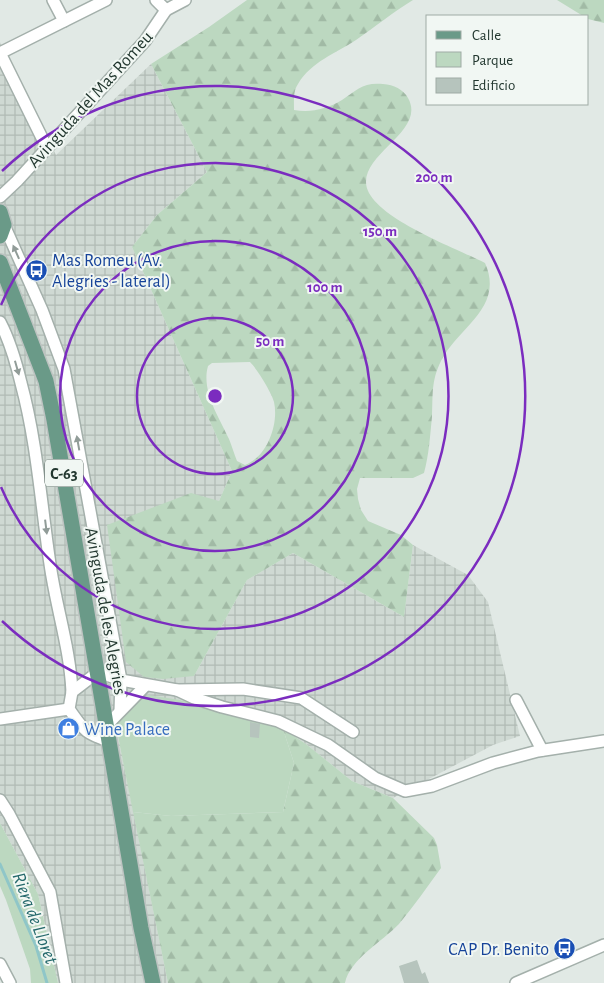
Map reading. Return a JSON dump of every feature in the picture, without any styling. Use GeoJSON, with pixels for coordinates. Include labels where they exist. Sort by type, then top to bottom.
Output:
{"type":"FeatureCollection","features":[{"type":"Feature","properties":{"kind":"main road","name":"Avinguda de les Alegries"},"geometry":{"type":"LineString","coordinates":[[0,262],[3,277],[33,345],[46,381],[142,928],[154,983]]}},
{"type":"Feature","properties":{"kind":"street"},"geometry":{"type":"LineString","coordinates":[[53,0],[64,21]]}},
{"type":"Feature","properties":{"kind":"street"},"geometry":{"type":"LineString","coordinates":[[47,148],[0,53],[106,0]]}},
{"type":"Feature","properties":{"kind":"street"},"geometry":{"type":"LineString","coordinates":[[156,0],[166,10]]}},
{"type":"Feature","properties":{"kind":"street","name":"Avinguda del Mas Romeu"},"geometry":{"type":"LineString","coordinates":[[0,196],[17,181],[145,41],[166,10],[186,0]]}},
{"type":"Feature","properties":{"kind":"street","name":"Avinguda del Mas Romeu"},"geometry":{"type":"LineString","coordinates":[[1,222],[8,195],[17,181]]}},
{"type":"Feature","properties":{"kind":"street"},"geometry":{"type":"LineString","coordinates":[[1,222],[42,310],[64,369],[121,680],[120,712]]}},
{"type":"Feature","properties":{"kind":"street"},"geometry":{"type":"LineString","coordinates":[[0,322],[17,367],[28,408],[50,566],[71,664],[72,692],[70,709],[82,729],[91,736],[110,741]]}},
{"type":"Feature","properties":{"kind":"street"},"geometry":{"type":"LineString","coordinates":[[72,692],[98,672],[121,680],[177,690],[243,689],[301,698],[352,732]]}},
{"type":"Feature","properties":{"kind":"street"},"geometry":{"type":"LineString","coordinates":[[107,725],[146,685]]}},
{"type":"Feature","properties":{"kind":"street"},"geometry":{"type":"LineString","coordinates":[[177,690],[222,707],[278,721],[328,745],[375,778],[405,791],[432,786],[493,763],[542,750],[604,740]]}},
{"type":"Feature","properties":{"kind":"street"},"geometry":{"type":"LineString","coordinates":[[516,700],[542,750]]}},
{"type":"Feature","properties":{"kind":"street"},"geometry":{"type":"LineString","coordinates":[[0,719],[70,709]]}},
{"type":"Feature","properties":{"kind":"street"},"geometry":{"type":"LineString","coordinates":[[0,800],[10,814],[50,892],[66,983]]}},
{"type":"Feature","properties":{"kind":"street"},"geometry":{"type":"LineString","coordinates":[[516,983],[535,979],[604,945]]}},
{"type":"Feature","properties":{"kind":"street"},"geometry":{"type":"LineString","coordinates":[[0,964],[10,983]]}},
{"type":"Feature","properties":{"kind":"shaded area"},"geometry":{"type":"Polygon","coordinates":[[[0,42],[56,155],[151,64],[207,172],[157,215],[132,247],[232,471],[219,501],[194,676],[247,580],[293,553],[404,617],[413,545],[468,575],[488,602],[520,736],[493,745],[393,798],[352,781],[306,744],[283,729],[241,714],[180,700],[116,726],[168,983],[58,983],[38,894],[0,823],[0,42]]]}},
{"type":"Feature","properties":{"kind":"green space"},"geometry":{"type":"Polygon","coordinates":[[[247,0],[413,0],[356,40],[310,69],[296,87],[294,110],[313,111],[331,106],[370,84],[391,85],[404,92],[408,98],[411,110],[409,120],[403,130],[375,160],[369,171],[366,182],[370,195],[381,207],[397,219],[485,263],[490,279],[489,293],[484,305],[477,316],[448,349],[438,368],[433,388],[430,438],[424,473],[413,478],[360,478],[357,489],[361,510],[368,521],[401,535],[413,545],[404,617],[293,553],[247,580],[194,676],[163,679],[144,677],[126,662],[107,525],[191,493],[219,501],[232,471],[132,247],[157,215],[207,172],[151,64],[247,0]],[[250,362],[212,363],[208,366],[206,375],[212,404],[229,439],[237,461],[245,465],[260,455],[270,439],[275,420],[273,398],[250,362]]]}},
{"type":"Feature","properties":{"kind":"green space"},"geometry":{"type":"Polygon","coordinates":[[[557,0],[604,0],[604,23],[589,19],[589,15],[581,15],[557,0]]]}},
{"type":"Feature","properties":{"kind":"green space"},"geometry":{"type":"Polygon","coordinates":[[[148,695],[180,700],[267,721],[283,729],[294,763],[283,812],[171,816],[133,812],[116,726],[134,702],[148,695]]]}},
{"type":"Feature","properties":{"kind":"green space"},"geometry":{"type":"Polygon","coordinates":[[[283,729],[306,744],[352,781],[393,798],[434,838],[441,868],[399,924],[353,966],[345,983],[168,983],[133,812],[171,816],[283,812],[294,763],[283,729]]]}},
{"type":"Feature","properties":{"kind":"green space"},"geometry":{"type":"Polygon","coordinates":[[[0,823],[38,894],[58,983],[31,983],[30,969],[0,886],[0,823]]]}},
{"type":"Feature","properties":{"kind":"building"},"geometry":{"type":"Polygon","coordinates":[[[250,722],[260,724],[259,738],[250,737],[250,722]]]}},
{"type":"Feature","properties":{"kind":"building"},"geometry":{"type":"Polygon","coordinates":[[[417,960],[422,974],[425,972],[429,983],[404,983],[399,966],[417,960]]]}},
{"type":"Feature","properties":{"kind":"waterway","name":"Riera de Lloret"},"geometry":{"type":"LineString","coordinates":[[0,864],[36,946],[47,983]]}},
{"type":"Feature","properties":{"kind":"place","name":"Mas Romeu (Av. Alegries - lateral)"},"geometry":{"type":"Point","coordinates":[36,270]}},
{"type":"Feature","properties":{"kind":"place","name":"Wine Palace"},"geometry":{"type":"Point","coordinates":[68,729]}},
{"type":"Feature","properties":{"kind":"place","name":"CAP Dr. Benito"},"geometry":{"type":"Point","coordinates":[565,949]}}]}
